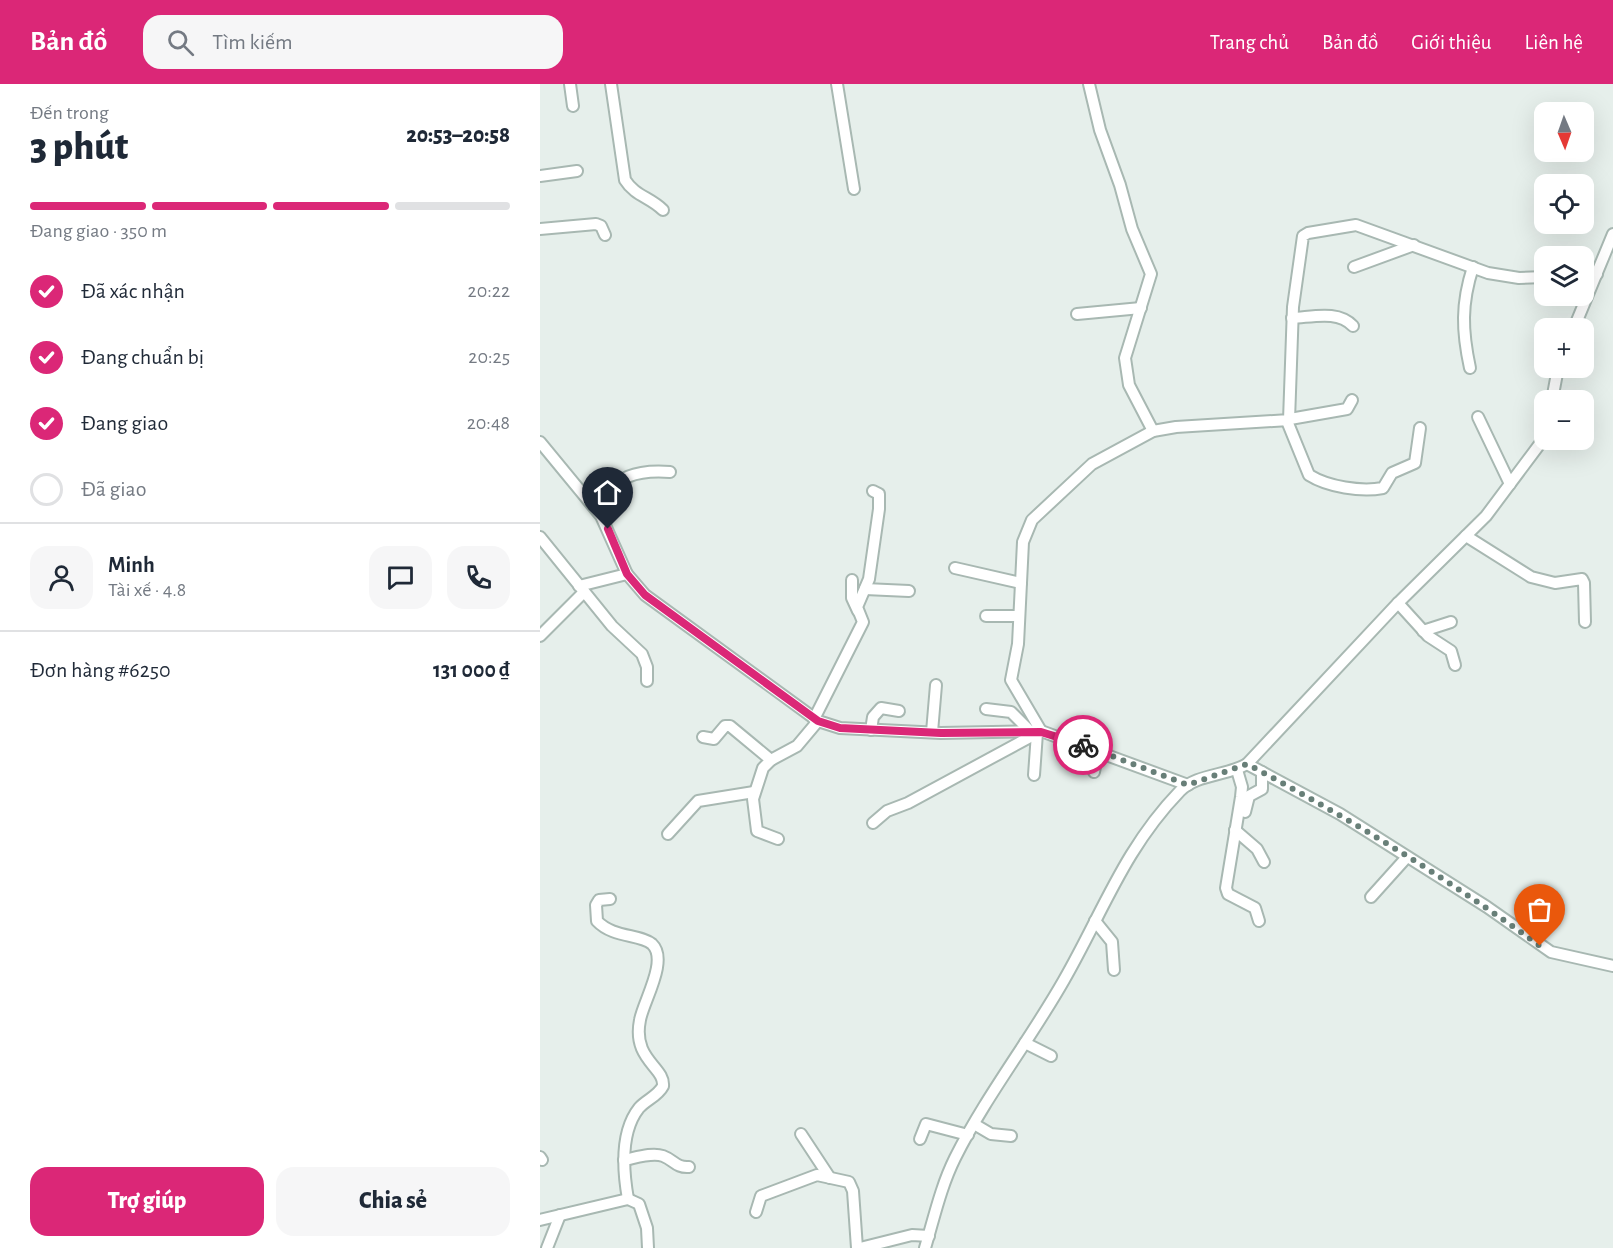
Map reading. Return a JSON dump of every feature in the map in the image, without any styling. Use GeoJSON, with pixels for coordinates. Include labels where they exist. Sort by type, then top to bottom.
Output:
{"type":"FeatureCollection","features":[{"type":"Feature","properties":{"kind":"street"},"geometry":{"type":"LineString","coordinates":[[570,84],[573,106]]}},
{"type":"Feature","properties":{"kind":"street"},"geometry":{"type":"LineString","coordinates":[[611,84],[625,180],[632,192],[650,197],[663,210]]}},
{"type":"Feature","properties":{"kind":"street"},"geometry":{"type":"LineString","coordinates":[[837,84],[854,189]]}},
{"type":"Feature","properties":{"kind":"street"},"geometry":{"type":"LineString","coordinates":[[1089,84],[1100,130],[1120,185],[1132,229],[1150,266],[1150,283],[1127,344],[1125,371],[1130,386],[1153,431]]}},
{"type":"Feature","properties":{"kind":"street"},"geometry":{"type":"LineString","coordinates":[[540,176],[577,171]]}},
{"type":"Feature","properties":{"kind":"street"},"geometry":{"type":"LineString","coordinates":[[540,229],[596,224],[601,226],[605,235]]}},
{"type":"Feature","properties":{"kind":"street"},"geometry":{"type":"LineString","coordinates":[[1419,428],[1414,463],[1392,473],[1390,481],[1383,488],[1369,491],[1317,480],[1309,475],[1289,420],[1292,318],[1300,242],[1308,233],[1356,225],[1503,277],[1534,277]]}},
{"type":"Feature","properties":{"kind":"street"},"geometry":{"type":"LineString","coordinates":[[1578,318],[1612,238]]}},
{"type":"Feature","properties":{"kind":"street"},"geometry":{"type":"LineString","coordinates":[[1354,267],[1414,245]]}},
{"type":"Feature","properties":{"kind":"street"},"geometry":{"type":"LineString","coordinates":[[1470,368],[1466,349],[1464,295],[1473,267]]}},
{"type":"Feature","properties":{"kind":"street"},"geometry":{"type":"LineString","coordinates":[[1077,314],[1141,308]]}},
{"type":"Feature","properties":{"kind":"street"},"geometry":{"type":"LineString","coordinates":[[1292,318],[1334,315],[1346,318],[1353,326]]}},
{"type":"Feature","properties":{"kind":"street"},"geometry":{"type":"LineString","coordinates":[[1034,775],[1036,732],[1011,680],[1019,616],[1023,542],[1032,520],[1092,464],[1153,431],[1176,427],[1289,420],[1347,409],[1352,400]]}},
{"type":"Feature","properties":{"kind":"street"},"geometry":{"type":"LineString","coordinates":[[1478,417],[1510,484]]}},
{"type":"Feature","properties":{"kind":"street"},"geometry":{"type":"LineString","coordinates":[[540,442],[591,502],[608,529],[627,574],[655,603],[693,628],[816,720],[840,728],[871,730],[1036,732],[1098,751],[1188,785]]}},
{"type":"Feature","properties":{"kind":"street"},"geometry":{"type":"LineString","coordinates":[[925,1248],[947,1176],[968,1136],[1064,981],[1130,853],[1188,785],[1242,767],[1494,506],[1535,450]]}},
{"type":"Feature","properties":{"kind":"street"},"geometry":{"type":"LineString","coordinates":[[591,502],[614,484],[644,470],[670,472]]}},
{"type":"Feature","properties":{"kind":"street"},"geometry":{"type":"LineString","coordinates":[[858,611],[857,604],[869,579],[879,509],[879,494],[873,490]]}},
{"type":"Feature","properties":{"kind":"street"},"geometry":{"type":"LineString","coordinates":[[1466,536],[1531,577],[1555,583],[1581,579],[1584,583],[1585,622]]}},
{"type":"Feature","properties":{"kind":"street"},"geometry":{"type":"LineString","coordinates":[[540,537],[612,626],[642,654],[646,660],[647,681]]}},
{"type":"Feature","properties":{"kind":"street"},"geometry":{"type":"LineString","coordinates":[[955,568],[1021,583]]}},
{"type":"Feature","properties":{"kind":"street"},"geometry":{"type":"LineString","coordinates":[[540,636],[582,589],[627,574]]}},
{"type":"Feature","properties":{"kind":"street"},"geometry":{"type":"LineString","coordinates":[[778,839],[757,831],[754,792],[763,768],[771,759],[797,746],[816,720],[862,626],[863,619],[852,598],[852,580]]}},
{"type":"Feature","properties":{"kind":"street"},"geometry":{"type":"LineString","coordinates":[[865,590],[909,591]]}},
{"type":"Feature","properties":{"kind":"street"},"geometry":{"type":"LineString","coordinates":[[1398,603],[1423,631],[1451,651],[1455,665]]}},
{"type":"Feature","properties":{"kind":"street"},"geometry":{"type":"LineString","coordinates":[[986,616],[1019,616]]}},
{"type":"Feature","properties":{"kind":"street"},"geometry":{"type":"LineString","coordinates":[[1423,631],[1451,622]]}},
{"type":"Feature","properties":{"kind":"street"},"geometry":{"type":"LineString","coordinates":[[932,732],[936,685]]}},
{"type":"Feature","properties":{"kind":"street"},"geometry":{"type":"LineString","coordinates":[[871,730],[873,717],[881,708],[899,711]]}},
{"type":"Feature","properties":{"kind":"street"},"geometry":{"type":"LineString","coordinates":[[986,709],[1011,712],[1036,732]]}},
{"type":"Feature","properties":{"kind":"street"},"geometry":{"type":"LineString","coordinates":[[703,737],[714,740],[725,726],[730,726],[771,759]]}},
{"type":"Feature","properties":{"kind":"street"},"geometry":{"type":"LineString","coordinates":[[873,823],[887,811],[917,798],[1036,732]]}},
{"type":"Feature","properties":{"kind":"street"},"geometry":{"type":"LineString","coordinates":[[1094,772],[1098,751]]}},
{"type":"Feature","properties":{"kind":"street"},"geometry":{"type":"LineString","coordinates":[[1242,767],[1262,772],[1340,814],[1551,952],[1613,966]]}},
{"type":"Feature","properties":{"kind":"street"},"geometry":{"type":"LineString","coordinates":[[1242,767],[1242,787],[1226,888],[1228,894],[1255,908],[1259,921]]}},
{"type":"Feature","properties":{"kind":"street"},"geometry":{"type":"LineString","coordinates":[[1244,819],[1248,799],[1262,789],[1262,772]]}},
{"type":"Feature","properties":{"kind":"street"},"geometry":{"type":"LineString","coordinates":[[668,834],[698,801],[705,797],[754,792]]}},
{"type":"Feature","properties":{"kind":"street"},"geometry":{"type":"LineString","coordinates":[[1235,830],[1257,849],[1264,862]]}},
{"type":"Feature","properties":{"kind":"street"},"geometry":{"type":"LineString","coordinates":[[1371,897],[1407,857]]}},
{"type":"Feature","properties":{"kind":"street"},"geometry":{"type":"LineString","coordinates":[[610,899],[599,900],[596,904],[597,921],[613,932],[651,943],[656,949],[657,964],[652,988],[640,1018],[639,1034],[642,1053],[661,1075],[663,1086],[634,1116],[624,1160],[628,1199]]}},
{"type":"Feature","properties":{"kind":"street"},"geometry":{"type":"LineString","coordinates":[[1095,921],[1112,942],[1114,970]]}},
{"type":"Feature","properties":{"kind":"street"},"geometry":{"type":"LineString","coordinates":[[1025,1043],[1051,1056]]}},
{"type":"Feature","properties":{"kind":"street"},"geometry":{"type":"LineString","coordinates":[[920,1139],[926,1124],[968,1136]]}},
{"type":"Feature","properties":{"kind":"street"},"geometry":{"type":"LineString","coordinates":[[975,1125],[991,1134],[1011,1136]]}},
{"type":"Feature","properties":{"kind":"street"},"geometry":{"type":"LineString","coordinates":[[801,1134],[830,1178]]}},
{"type":"Feature","properties":{"kind":"street"},"geometry":{"type":"LineString","coordinates":[[624,1160],[656,1155],[669,1160],[676,1166],[689,1167]]}},
{"type":"Feature","properties":{"kind":"street"},"geometry":{"type":"LineString","coordinates":[[756,1212],[761,1196],[813,1175],[849,1182],[852,1185],[859,1248],[912,1235],[929,1236]]}},
{"type":"Feature","properties":{"kind":"street"},"geometry":{"type":"LineString","coordinates":[[540,1220],[628,1199],[639,1204],[647,1228],[650,1247]]}},
{"type":"Feature","properties":{"kind":"street"},"geometry":{"type":"LineString","coordinates":[[547,1248],[560,1215]]}},
{"type":"Feature","properties":{"kind":"way so far"},"geometry":{"type":"LineString","coordinates":[[1083,745],[1188,785],[1237,770],[1247,764],[1340,814],[1486,907],[1540,946]]}},
{"type":"Feature","properties":{"kind":"route"},"geometry":{"type":"LineString","coordinates":[[608,529],[627,574],[645,595],[828,726],[941,733],[1030,731],[1052,734],[1083,745]]}}]}
